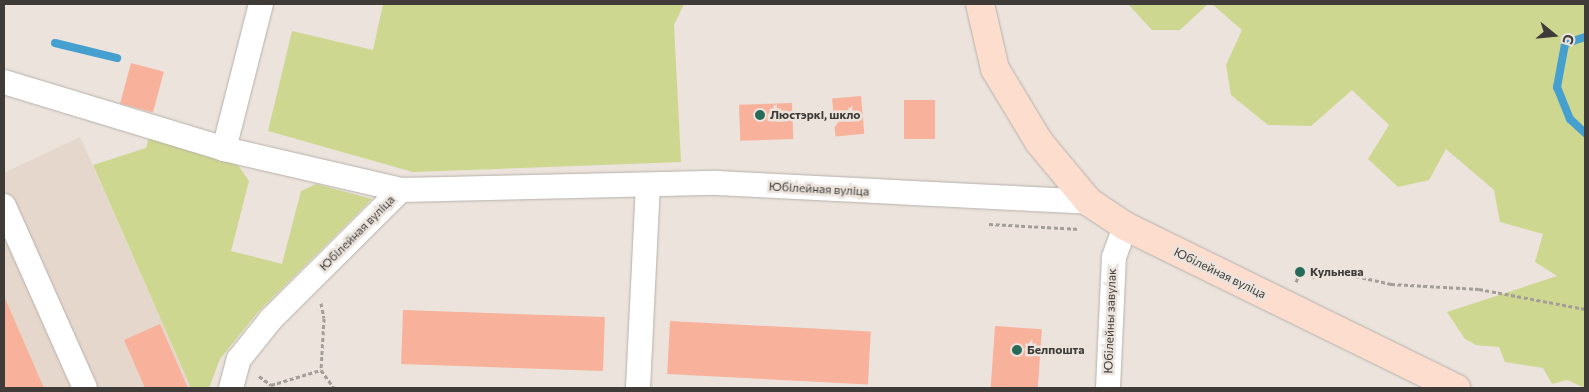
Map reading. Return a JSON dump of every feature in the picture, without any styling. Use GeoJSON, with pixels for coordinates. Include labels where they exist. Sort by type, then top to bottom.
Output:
{"type":"FeatureCollection","features":[{"type":"Feature","properties":{"kind":"main road"},"geometry":{"type":"LineString","coordinates":[[980,4],[995,69],[1039,142],[1089,202]]}},
{"type":"Feature","properties":{"kind":"main road","name":"Юбілейная вуліца"},"geometry":{"type":"LineString","coordinates":[[1089,202],[1125,226],[1456,388]]}},
{"type":"Feature","properties":{"kind":"street"},"geometry":{"type":"LineString","coordinates":[[224,149],[261,4]]}},
{"type":"Feature","properties":{"kind":"street"},"geometry":{"type":"LineString","coordinates":[[4,82],[224,149],[401,190]]}},
{"type":"Feature","properties":{"kind":"street","name":"Юбілейная вуліца"},"geometry":{"type":"LineString","coordinates":[[231,388],[239,359],[271,319],[401,190],[717,183],[1089,202]]}},
{"type":"Feature","properties":{"kind":"street"},"geometry":{"type":"LineString","coordinates":[[638,388],[648,186]]}},
{"type":"Feature","properties":{"kind":"street"},"geometry":{"type":"LineString","coordinates":[[4,206],[85,388]]}},
{"type":"Feature","properties":{"kind":"street","name":"Юбілейны завулак"},"geometry":{"type":"LineString","coordinates":[[1108,388],[1114,256],[1125,226]]}},
{"type":"Feature","properties":{"kind":"path"},"geometry":{"type":"LineString","coordinates":[[1312,278],[1324,269],[1391,284],[1480,289],[1585,309]]}},
{"type":"Feature","properties":{"kind":"path"},"geometry":{"type":"LineString","coordinates":[[316,273],[324,318],[320,370],[334,388]]}},
{"type":"Feature","properties":{"kind":"path"},"geometry":{"type":"LineString","coordinates":[[239,359],[271,385],[320,370]]}},
{"type":"Feature","properties":{"kind":"shaded area"},"geometry":{"type":"Polygon","coordinates":[[[80,137],[191,388],[4,388],[4,173],[80,137]]]}},
{"type":"Feature","properties":{"kind":"green space"},"geometry":{"type":"Polygon","coordinates":[[[383,4],[684,4],[674,25],[681,162],[413,172],[268,131],[292,31],[373,50],[383,4]]]}},
{"type":"Feature","properties":{"kind":"green space"},"geometry":{"type":"Polygon","coordinates":[[[1128,4],[1208,4],[1180,30],[1152,30],[1128,4]]]}},
{"type":"Feature","properties":{"kind":"green space"},"geometry":{"type":"Polygon","coordinates":[[[1212,4],[1585,4],[1585,388],[1567,380],[1552,384],[1543,368],[1505,362],[1499,347],[1476,345],[1465,339],[1447,312],[1557,276],[1535,262],[1543,234],[1500,222],[1494,190],[1446,149],[1429,180],[1398,187],[1368,159],[1389,125],[1352,90],[1311,126],[1268,125],[1231,95],[1226,65],[1242,30],[1212,4]]]}},
{"type":"Feature","properties":{"kind":"green space"},"geometry":{"type":"Polygon","coordinates":[[[149,136],[238,165],[249,181],[231,251],[282,264],[301,191],[316,184],[372,199],[258,312],[220,359],[209,388],[191,388],[93,165],[146,148],[149,136]]]}},
{"type":"Feature","properties":{"kind":"building"},"geometry":{"type":"Polygon","coordinates":[[[131,63],[164,72],[153,112],[120,104],[131,63]]]}},
{"type":"Feature","properties":{"kind":"building"},"geometry":{"type":"Polygon","coordinates":[[[861,96],[864,134],[835,136],[832,99],[861,96]]]}},
{"type":"Feature","properties":{"kind":"building"},"geometry":{"type":"Polygon","coordinates":[[[904,100],[935,100],[935,139],[904,139],[904,100]]]}},
{"type":"Feature","properties":{"kind":"building"},"geometry":{"type":"Polygon","coordinates":[[[792,103],[793,139],[740,141],[739,105],[792,103]]]}},
{"type":"Feature","properties":{"kind":"building"},"geometry":{"type":"Polygon","coordinates":[[[4,296],[44,388],[4,388],[4,296]]]}},
{"type":"Feature","properties":{"kind":"building"},"geometry":{"type":"Polygon","coordinates":[[[403,310],[605,317],[603,371],[401,364],[403,310]]]}},
{"type":"Feature","properties":{"kind":"building"},"geometry":{"type":"Polygon","coordinates":[[[670,321],[871,332],[868,384],[667,374],[670,321]]]}},
{"type":"Feature","properties":{"kind":"building"},"geometry":{"type":"Polygon","coordinates":[[[160,324],[188,388],[145,388],[124,340],[160,324]]]}},
{"type":"Feature","properties":{"kind":"building"},"geometry":{"type":"Polygon","coordinates":[[[995,326],[1042,329],[1038,388],[991,388],[995,326]]]}},
{"type":"Feature","properties":{"kind":"waterway"},"geometry":{"type":"LineString","coordinates":[[1585,37],[1565,44],[1557,87],[1570,119],[1585,133]]}},
{"type":"Feature","properties":{"kind":"waterway"},"geometry":{"type":"LineString","coordinates":[[55,43],[117,58]]}},
{"type":"Feature","properties":{"kind":"place","name":"Люстэркі, шкло"},"geometry":{"type":"Point","coordinates":[760,115]}},
{"type":"Feature","properties":{"kind":"place","name":"Кульнева"},"geometry":{"type":"Point","coordinates":[1300,272]}},
{"type":"Feature","properties":{"kind":"place","name":"Белпошта"},"geometry":{"type":"Point","coordinates":[1017,350]}}]}
